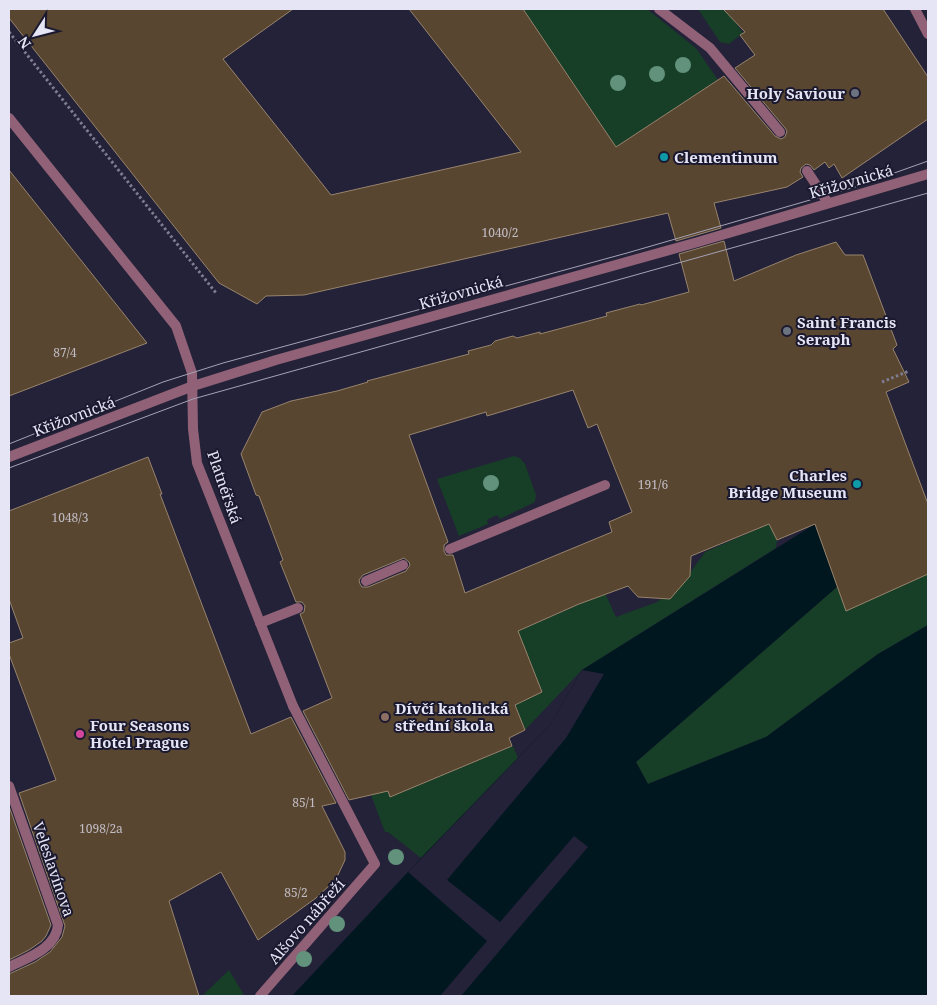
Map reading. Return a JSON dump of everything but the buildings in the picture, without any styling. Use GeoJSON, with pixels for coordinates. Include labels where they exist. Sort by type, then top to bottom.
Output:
{"type":"FeatureCollection","features":[{"type":"Feature","properties":{"kind":"street"},"geometry":{"type":"LineString","coordinates":[[660,9],[710,48],[780,132]]}},
{"type":"Feature","properties":{"kind":"street"},"geometry":{"type":"LineString","coordinates":[[915,9],[928,34]]}},
{"type":"Feature","properties":{"kind":"street","name":"Platnéřská"},"geometry":{"type":"LineString","coordinates":[[9,118],[176,326],[192,373],[193,429],[197,463],[292,706],[375,864]]}},
{"type":"Feature","properties":{"kind":"street"},"geometry":{"type":"LineString","coordinates":[[807,171],[828,203]]}},
{"type":"Feature","properties":{"kind":"street","name":"Křižovnická"},"geometry":{"type":"LineString","coordinates":[[9,457],[192,386],[698,242],[928,174]]}},
{"type":"Feature","properties":{"kind":"street"},"geometry":{"type":"LineString","coordinates":[[450,549],[605,485]]}},
{"type":"Feature","properties":{"kind":"street"},"geometry":{"type":"LineString","coordinates":[[366,581],[403,565]]}},
{"type":"Feature","properties":{"kind":"street"},"geometry":{"type":"LineString","coordinates":[[260,623],[298,608]]}},
{"type":"Feature","properties":{"kind":"street","name":"Veleslavínova"},"geometry":{"type":"LineString","coordinates":[[9,788],[58,925],[55,938],[50,944],[9,967]]}},
{"type":"Feature","properties":{"kind":"street","name":"Alšovo nábřeží"},"geometry":{"type":"LineString","coordinates":[[260,996],[375,864]]}},
{"type":"Feature","properties":{"kind":"path"},"geometry":{"type":"LineString","coordinates":[[9,32],[216,293]]}},
{"type":"Feature","properties":{"kind":"path"},"geometry":{"type":"LineString","coordinates":[[882,382],[909,371]]}},
{"type":"Feature","properties":{"kind":"green space"},"geometry":{"type":"Polygon","coordinates":[[[523,9],[647,9],[696,48],[718,80],[616,147],[523,9]]]}},
{"type":"Feature","properties":{"kind":"green space"},"geometry":{"type":"Polygon","coordinates":[[[698,9],[726,9],[743,33],[729,44],[720,42],[698,9]]]}},
{"type":"Feature","properties":{"kind":"green space"},"geometry":{"type":"Polygon","coordinates":[[[514,456],[520,458],[525,464],[536,495],[535,501],[500,519],[497,515],[487,520],[488,524],[459,536],[437,479],[514,456]]]}},
{"type":"Feature","properties":{"kind":"green space"},"geometry":{"type":"Polygon","coordinates":[[[769,524],[777,540],[776,548],[582,670],[525,730],[515,705],[542,692],[516,632],[605,593],[616,617],[657,602],[682,584],[705,552],[769,524]]]}},
{"type":"Feature","properties":{"kind":"green space"},"geometry":{"type":"Polygon","coordinates":[[[928,574],[928,625],[878,654],[766,737],[648,784],[636,762],[838,586],[846,610],[928,574]]]}},
{"type":"Feature","properties":{"kind":"green space"},"geometry":{"type":"Polygon","coordinates":[[[513,746],[518,758],[421,858],[388,832],[385,832],[371,795],[387,788],[390,797],[513,746]]]}},
{"type":"Feature","properties":{"kind":"green space"},"geometry":{"type":"Polygon","coordinates":[[[229,970],[244,995],[202,996],[229,970]]]}},
{"type":"Feature","properties":{"kind":"water"},"geometry":{"type":"Polygon","coordinates":[[[815,524],[838,586],[636,762],[648,784],[766,737],[878,654],[928,625],[928,996],[292,996],[421,858],[550,725],[582,670],[815,524]]]}},
{"type":"Feature","properties":{"kind":"pier"},"geometry":{"type":"Polygon","coordinates":[[[582,670],[604,674],[566,738],[447,880],[500,922],[574,836],[588,847],[461,996],[440,996],[487,941],[408,872],[550,725],[582,670]]]}},
{"type":"Feature","properties":{"kind":"tram line"},"geometry":{"type":"LineString","coordinates":[[9,444],[163,382],[223,363],[627,253],[855,187],[928,161]]}},
{"type":"Feature","properties":{"kind":"tram line"},"geometry":{"type":"LineString","coordinates":[[9,468],[193,399],[928,193]]}},
{"type":"Feature","properties":{"kind":"place","name":"Holy Saviour"},"geometry":{"type":"Point","coordinates":[855,93]}},
{"type":"Feature","properties":{"kind":"place","name":"Clementinum"},"geometry":{"type":"Point","coordinates":[664,157]}},
{"type":"Feature","properties":{"kind":"place","name":"Saint Francis Seraph"},"geometry":{"type":"Point","coordinates":[787,331]}},
{"type":"Feature","properties":{"kind":"place","name":"Charles Bridge Museum"},"geometry":{"type":"Point","coordinates":[857,484]}},
{"type":"Feature","properties":{"kind":"place","name":"Dívčí katolická střední škola"},"geometry":{"type":"Point","coordinates":[385,717]}},
{"type":"Feature","properties":{"kind":"place","name":"Four Seasons Hotel Prague"},"geometry":{"type":"Point","coordinates":[80,734]}}]}
